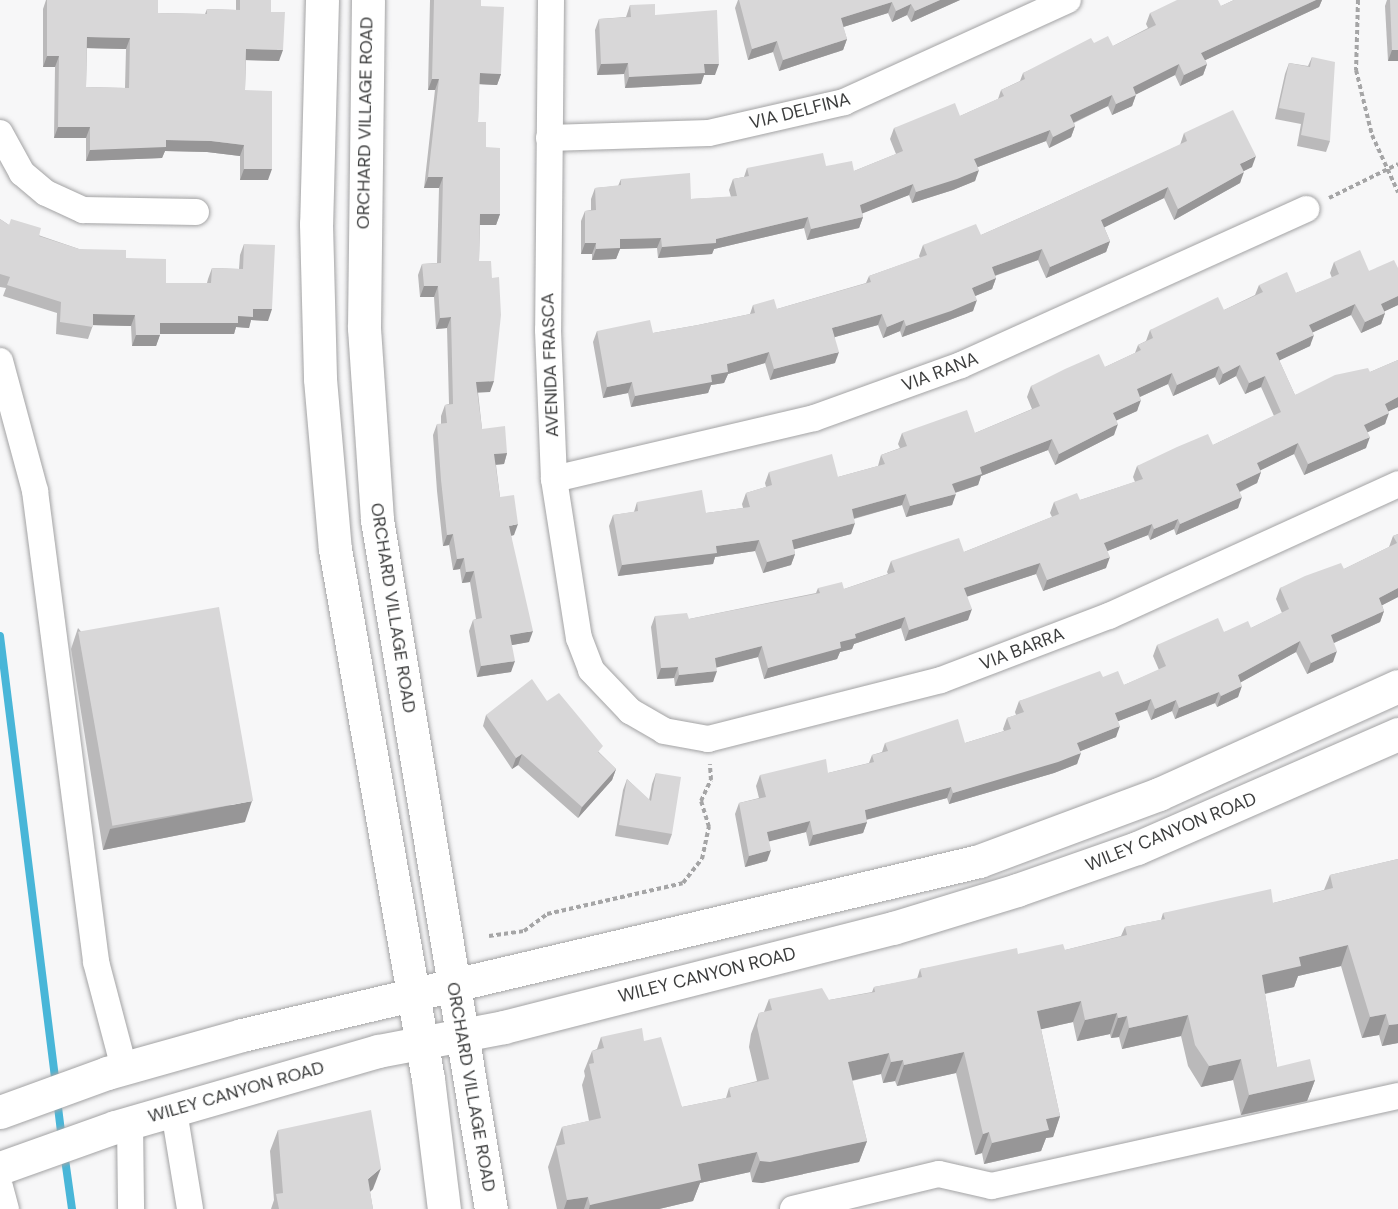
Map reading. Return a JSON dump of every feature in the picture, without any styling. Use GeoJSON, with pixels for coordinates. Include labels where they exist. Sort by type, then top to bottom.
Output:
{"type":"FeatureCollection","features":[{"type":"Feature","properties":{"kind":"main road"},"geometry":{"type":"LineString","coordinates":[[321,0],[316,224],[320,379],[334,538],[421,1041],[444,1209]]}},
{"type":"Feature","properties":{"kind":"main road","name":"ORCHARD VILLAGE ROAD"},"geometry":{"type":"LineString","coordinates":[[368,0],[364,328],[377,520],[491,1209]]}},
{"type":"Feature","properties":{"kind":"main road"},"geometry":{"type":"LineString","coordinates":[[6,1110],[115,1071],[412,992],[979,861],[1159,794],[1398,686]]}},
{"type":"Feature","properties":{"kind":"main road","name":"WILEY CANYON ROAD"},"geometry":{"type":"LineString","coordinates":[[9,1164],[123,1125],[421,1041],[463,1034],[893,928],[1017,890],[1137,848],[1398,734]]}},
{"type":"Feature","properties":{"kind":"street","name":"AVENIDA FRASCA"},"geometry":{"type":"LineString","coordinates":[[551,0],[549,138],[554,479],[579,638],[591,670],[630,711]]}},
{"type":"Feature","properties":{"kind":"street","name":"VIA DELFINA"},"geometry":{"type":"LineString","coordinates":[[549,138],[710,133],[844,102],[1068,0]]}},
{"type":"Feature","properties":{"kind":"street"},"geometry":{"type":"LineString","coordinates":[[0,133],[22,172],[46,194],[83,210],[196,212]]}},
{"type":"Feature","properties":{"kind":"street","name":"VIA RANA"},"geometry":{"type":"LineString","coordinates":[[554,479],[814,418],[856,403],[961,365],[1306,209]]}},
{"type":"Feature","properties":{"kind":"street"},"geometry":{"type":"LineString","coordinates":[[0,361],[35,490],[96,962],[115,1071]]}},
{"type":"Feature","properties":{"kind":"street","name":"VIA BARRA"},"geometry":{"type":"LineString","coordinates":[[630,711],[664,731],[708,739],[941,680],[1109,616],[1398,484]]}},
{"type":"Feature","properties":{"kind":"street"},"geometry":{"type":"LineString","coordinates":[[793,1209],[939,1174],[992,1186],[1398,1096]]}},
{"type":"Feature","properties":{"kind":"street"},"geometry":{"type":"LineString","coordinates":[[174,1112],[190,1209]]}},
{"type":"Feature","properties":{"kind":"street"},"geometry":{"type":"LineString","coordinates":[[123,1125],[131,1209]]}},
{"type":"Feature","properties":{"kind":"street"},"geometry":{"type":"LineString","coordinates":[[0,1187],[6,1209]]}},
{"type":"Feature","properties":{"kind":"path"},"geometry":{"type":"LineString","coordinates":[[1358,0],[1356,70],[1367,119],[1398,192]]}},
{"type":"Feature","properties":{"kind":"path"},"geometry":{"type":"LineString","coordinates":[[1306,209],[1398,164]]}},
{"type":"Feature","properties":{"kind":"path"},"geometry":{"type":"LineString","coordinates":[[489,936],[524,931],[547,914],[683,883],[702,860],[709,826],[701,801],[711,780],[708,739]]}},
{"type":"Feature","properties":{"kind":"building"},"geometry":{"type":"Polygon","coordinates":[[[47,0],[158,0],[158,13],[207,14],[207,9],[240,10],[240,0],[271,0],[271,12],[285,12],[283,50],[246,49],[245,90],[272,91],[272,169],[244,169],[244,145],[211,141],[166,140],[166,147],[90,150],[90,127],[58,127],[59,56],[47,56],[47,0]],[[87,37],[86,87],[129,88],[130,38],[87,37]]]}},
{"type":"Feature","properties":{"kind":"building"},"geometry":{"type":"Polygon","coordinates":[[[434,0],[481,0],[481,6],[504,7],[501,74],[480,73],[478,122],[486,122],[486,147],[500,148],[500,214],[480,214],[479,261],[491,261],[492,278],[499,277],[501,315],[494,381],[476,382],[482,429],[505,426],[507,453],[494,454],[500,497],[514,495],[518,524],[509,526],[533,631],[510,635],[515,661],[481,666],[473,620],[482,618],[474,571],[466,572],[464,558],[457,559],[453,534],[447,535],[441,480],[437,424],[447,423],[445,405],[453,404],[451,317],[440,318],[438,286],[424,286],[422,264],[441,263],[443,177],[428,177],[439,79],[432,79],[434,0]]]}},
{"type":"Feature","properties":{"kind":"building"},"geometry":{"type":"Polygon","coordinates":[[[739,0],[940,0],[915,11],[911,4],[896,11],[892,2],[841,18],[847,39],[783,60],[777,41],[752,49],[739,0]]]}},
{"type":"Feature","properties":{"kind":"building"},"geometry":{"type":"Polygon","coordinates":[[[1177,0],[1218,0],[1221,6],[1234,0],[1316,0],[1201,53],[1207,64],[1184,75],[1179,64],[1133,87],[1136,95],[1116,104],[1112,95],[1070,115],[1075,126],[1053,137],[1050,130],[974,159],[979,170],[957,179],[916,192],[913,184],[860,205],[863,217],[811,229],[808,217],[716,239],[716,243],[662,247],[661,238],[620,239],[620,248],[596,249],[596,243],[585,243],[585,211],[596,210],[595,188],[621,185],[621,179],[690,173],[691,199],[737,196],[733,179],[749,176],[747,168],[823,153],[826,166],[852,161],[854,171],[903,151],[894,128],[955,103],[960,116],[1004,96],[1001,90],[1025,79],[1023,73],[1091,38],[1094,43],[1108,36],[1113,46],[1156,25],[1150,13],[1177,0]]]}},
{"type":"Feature","properties":{"kind":"building"},"geometry":{"type":"Polygon","coordinates":[[[1390,0],[1398,0],[1398,50],[1392,50],[1390,0]]]}},
{"type":"Feature","properties":{"kind":"building"},"geometry":{"type":"Polygon","coordinates":[[[655,4],[655,15],[717,10],[719,64],[704,64],[705,73],[629,77],[628,63],[601,64],[599,19],[631,17],[630,5],[655,4]]]}},
{"type":"Feature","properties":{"kind":"building"},"geometry":{"type":"Polygon","coordinates":[[[1312,57],[1335,62],[1330,141],[1301,135],[1305,113],[1279,108],[1289,63],[1310,67],[1312,57]]]}},
{"type":"Feature","properties":{"kind":"building"},"geometry":{"type":"Polygon","coordinates":[[[1233,110],[1256,156],[1240,164],[1244,172],[1178,209],[1168,187],[1101,220],[1110,241],[1050,267],[1042,249],[992,267],[996,278],[972,288],[977,300],[906,326],[904,320],[887,327],[882,314],[832,328],[839,352],[774,369],[769,352],[727,364],[728,372],[711,375],[712,382],[635,396],[632,382],[607,387],[597,331],[650,320],[653,333],[698,325],[755,313],[753,305],[774,299],[777,309],[871,282],[869,276],[927,255],[923,245],[976,224],[981,235],[1187,141],[1184,133],[1233,110]]]}},
{"type":"Feature","properties":{"kind":"building"},"geometry":{"type":"Polygon","coordinates":[[[0,219],[9,225],[11,219],[41,228],[39,236],[79,249],[126,250],[126,258],[166,259],[166,283],[211,283],[212,268],[243,269],[244,244],[275,245],[272,309],[253,309],[253,317],[238,316],[238,323],[160,323],[160,335],[136,335],[135,315],[93,314],[93,327],[60,322],[61,302],[7,285],[10,277],[0,274],[0,219]]]}},
{"type":"Feature","properties":{"kind":"building"},"geometry":{"type":"Polygon","coordinates":[[[1360,250],[1369,271],[1394,260],[1398,268],[1398,296],[1381,304],[1385,313],[1365,322],[1355,304],[1309,325],[1314,335],[1276,353],[1295,395],[1335,375],[1368,368],[1370,372],[1398,360],[1398,397],[1385,404],[1389,413],[1364,425],[1370,437],[1308,464],[1298,443],[1257,463],[1261,472],[1236,484],[1242,497],[1180,524],[1178,519],[1154,529],[1152,524],[1104,543],[1110,557],[1047,580],[1040,563],[964,588],[972,609],[909,630],[905,617],[855,634],[856,638],[840,642],[841,648],[768,668],[762,646],[715,658],[717,671],[679,675],[678,667],[661,668],[655,616],[687,613],[689,619],[820,593],[818,588],[842,582],[844,589],[895,572],[891,561],[959,538],[964,552],[1059,514],[1054,502],[1077,493],[1080,500],[1143,479],[1137,466],[1177,447],[1208,434],[1213,445],[1281,412],[1265,376],[1249,383],[1240,365],[1223,374],[1219,366],[1177,385],[1172,373],[1137,389],[1141,400],[1113,413],[1118,424],[1059,454],[1052,439],[980,467],[982,474],[952,484],[956,494],[910,506],[906,494],[852,509],[855,523],[792,540],[795,554],[767,562],[759,540],[716,546],[717,553],[622,565],[613,515],[638,511],[637,502],[702,490],[706,513],[750,507],[746,493],[772,485],[769,472],[832,454],[838,477],[885,464],[881,455],[907,446],[902,433],[967,410],[975,433],[1040,406],[1031,386],[1065,369],[1099,354],[1105,367],[1141,350],[1138,345],[1153,338],[1150,330],[1218,297],[1224,310],[1263,292],[1259,285],[1287,272],[1296,293],[1339,274],[1334,262],[1360,250]]]}},
{"type":"Feature","properties":{"kind":"building"},"geometry":{"type":"Polygon","coordinates":[[[1398,534],[1398,588],[1379,598],[1384,611],[1331,635],[1337,651],[1311,663],[1300,641],[1238,675],[1242,686],[1221,696],[1219,692],[1179,708],[1176,700],[1155,709],[1151,699],[1115,713],[1120,726],[1077,743],[1081,753],[1058,762],[953,793],[951,787],[865,810],[867,822],[813,835],[810,821],[767,832],[771,850],[749,856],[739,803],[766,797],[760,775],[826,759],[828,773],[874,762],[872,755],[888,751],[885,743],[958,719],[965,743],[1011,729],[1007,718],[1024,712],[1019,701],[1100,671],[1103,677],[1118,671],[1124,685],[1166,666],[1157,645],[1218,618],[1224,632],[1248,621],[1251,628],[1289,609],[1280,588],[1341,563],[1344,569],[1397,543],[1393,536],[1398,534]]]}},
{"type":"Feature","properties":{"kind":"building"},"geometry":{"type":"Polygon","coordinates":[[[219,607],[253,801],[112,826],[78,632],[219,607]]]}},
{"type":"Feature","properties":{"kind":"building"},"geometry":{"type":"Polygon","coordinates":[[[532,679],[547,701],[559,693],[603,746],[598,752],[616,769],[582,807],[522,754],[516,758],[486,715],[532,679]]]}},
{"type":"Feature","properties":{"kind":"building"},"geometry":{"type":"Polygon","coordinates":[[[656,773],[681,777],[672,834],[619,825],[627,779],[651,801],[656,773]]]}},
{"type":"Feature","properties":{"kind":"building"},"geometry":{"type":"Polygon","coordinates":[[[1398,859],[1398,1024],[1389,1025],[1386,1014],[1370,1017],[1348,945],[1299,957],[1301,966],[1262,975],[1277,1067],[1310,1059],[1315,1080],[1249,1095],[1241,1059],[1209,1066],[1195,1045],[1188,1015],[1129,1028],[1127,1016],[1118,1018],[1117,1013],[1085,1020],[1081,1001],[1037,1011],[1060,1116],[1046,1119],[1049,1130],[992,1143],[989,1132],[983,1134],[964,1052],[904,1065],[903,1060],[891,1062],[889,1053],[848,1062],[867,1141],[770,1162],[760,1161],[757,1152],[698,1164],[701,1180],[590,1205],[588,1197],[567,1200],[556,1146],[565,1144],[562,1127],[601,1118],[589,1064],[594,1063],[592,1051],[604,1048],[601,1037],[642,1028],[644,1041],[661,1037],[682,1107],[731,1097],[729,1088],[769,1079],[757,1026],[759,1013],[772,1010],[769,999],[822,988],[829,1000],[875,992],[874,987],[922,977],[920,969],[1017,948],[1018,954],[1063,944],[1065,950],[1127,935],[1125,927],[1165,919],[1163,913],[1271,889],[1273,903],[1333,888],[1330,875],[1398,859]]]}},
{"type":"Feature","properties":{"kind":"building"},"geometry":{"type":"Polygon","coordinates":[[[371,1110],[381,1168],[368,1179],[373,1209],[279,1209],[276,1194],[283,1193],[278,1130],[371,1110]]]}},
{"type":"Feature","properties":{"kind":"waterway"},"geometry":{"type":"LineString","coordinates":[[0,636],[56,1084]]}},
{"type":"Feature","properties":{"kind":"waterway"},"geometry":{"type":"LineString","coordinates":[[57,1099],[62,1137]]}},
{"type":"Feature","properties":{"kind":"waterway"},"geometry":{"type":"LineString","coordinates":[[64,1152],[72,1209]]}}]}
